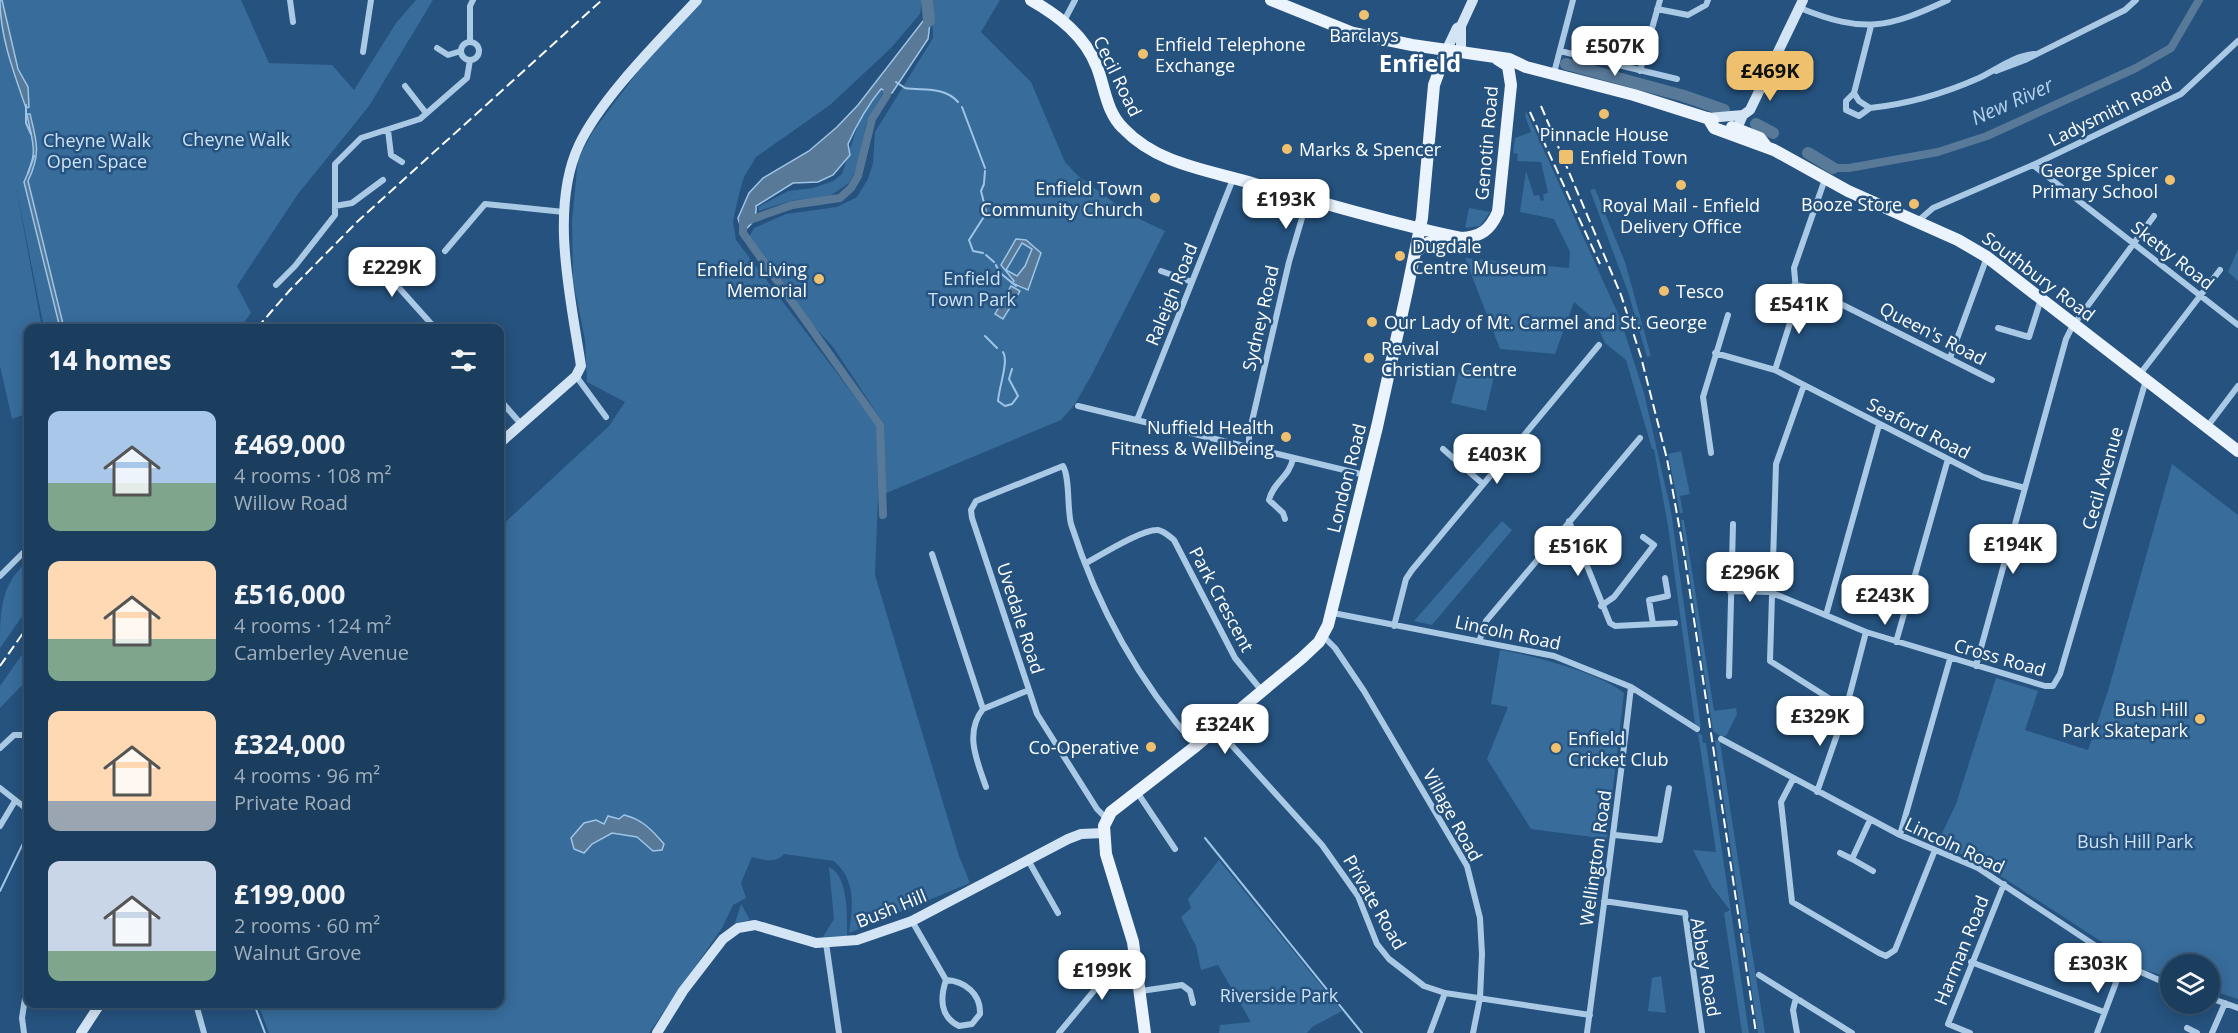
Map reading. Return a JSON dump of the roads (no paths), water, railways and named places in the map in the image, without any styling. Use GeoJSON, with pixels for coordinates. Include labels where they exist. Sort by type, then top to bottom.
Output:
{"type":"FeatureCollection","features":[{"type":"Feature","properties":{"kind":"main road","name":"Cecil Road"},"geometry":{"type":"LineString","coordinates":[[1031,0],[1064,21],[1086,47],[1097,67],[1105,99],[1114,116],[1134,138],[1184,166],[1419,229]]}},
{"type":"Feature","properties":{"kind":"main road","name":"Southbury Road"},"geometry":{"type":"LineString","coordinates":[[1271,0],[1353,33],[1447,50],[1461,50],[1502,64],[1554,73],[1708,118],[1714,128],[1760,138],[1766,146],[1825,179],[1918,221],[1987,256],[2072,327],[2238,451]]}},
{"type":"Feature","properties":{"kind":"main road","name":"London Road"},"geometry":{"type":"LineString","coordinates":[[1106,818],[1136,791],[1196,746],[1302,658],[1323,636],[1333,613],[1415,252],[1431,143],[1434,86],[1447,50]]}},
{"type":"Feature","properties":{"kind":"main road","name":"Southbury Road"},"geometry":{"type":"LineString","coordinates":[[1502,64],[1509,58],[1526,67]]}},
{"type":"Feature","properties":{"kind":"main road","name":"Genotin Road"},"geometry":{"type":"LineString","coordinates":[[1415,252],[1428,243],[1480,236],[1491,225],[1498,212],[1510,106],[1502,64]]}},
{"type":"Feature","properties":{"kind":"main road"},"geometry":{"type":"LineString","coordinates":[[1419,229],[1461,238]]}},
{"type":"Feature","properties":{"kind":"main road"},"geometry":{"type":"LineString","coordinates":[[1106,818],[1104,833],[1109,866],[1136,958],[1144,1033]]}},
{"type":"Feature","properties":{"kind":"street"},"geometry":{"type":"LineString","coordinates":[[290,0],[293,22]]}},
{"type":"Feature","properties":{"kind":"street"},"geometry":{"type":"LineString","coordinates":[[363,52],[371,0]]}},
{"type":"Feature","properties":{"kind":"street"},"geometry":{"type":"LineString","coordinates":[[470,41],[470,6],[473,0]]}},
{"type":"Feature","properties":{"kind":"street"},"geometry":{"type":"LineString","coordinates":[[504,439],[576,376],[581,366],[567,279],[564,212],[573,167],[583,139],[607,104],[697,0]]}},
{"type":"Feature","properties":{"kind":"street"},"geometry":{"type":"LineString","coordinates":[[1064,21],[1075,0]]}},
{"type":"Feature","properties":{"kind":"street"},"geometry":{"type":"LineString","coordinates":[[1461,50],[1461,26],[1473,0]]}},
{"type":"Feature","properties":{"kind":"street"},"geometry":{"type":"LineString","coordinates":[[1554,73],[1573,0]]}},
{"type":"Feature","properties":{"kind":"street"},"geometry":{"type":"LineString","coordinates":[[1640,71],[1660,0]]}},
{"type":"Feature","properties":{"kind":"street"},"geometry":{"type":"LineString","coordinates":[[1658,9],[1688,15],[1706,5],[1708,0]]}},
{"type":"Feature","properties":{"kind":"street"},"geometry":{"type":"LineString","coordinates":[[1739,134],[1746,112],[1802,4],[1871,26],[1904,20],[1948,0]]}},
{"type":"Feature","properties":{"kind":"street"},"geometry":{"type":"LineString","coordinates":[[1871,26],[1854,93],[1846,101],[1846,110],[1849,114],[1859,116],[1870,108],[1939,95],[1995,71],[2020,55],[2034,54],[2125,10],[2136,0]]}},
{"type":"Feature","properties":{"kind":"street"},"geometry":{"type":"LineString","coordinates":[[1447,50],[1457,28],[1461,26]]}},
{"type":"Feature","properties":{"kind":"street"},"geometry":{"type":"LineString","coordinates":[[470,41],[478,45],[480,52],[477,58],[470,60],[464,58],[461,51],[463,45],[470,41]]}},
{"type":"Feature","properties":{"kind":"street","name":"Ladysmith Road"},"geometry":{"type":"LineString","coordinates":[[1918,221],[1933,208],[2033,165],[2181,94],[2238,41]]}},
{"type":"Feature","properties":{"kind":"street"},"geometry":{"type":"LineString","coordinates":[[437,48],[448,55],[461,51]]}},
{"type":"Feature","properties":{"kind":"street"},"geometry":{"type":"LineString","coordinates":[[1560,51],[1677,79]]}},
{"type":"Feature","properties":{"kind":"street"},"geometry":{"type":"LineString","coordinates":[[276,285],[295,266],[335,215],[335,164],[361,138],[411,124],[426,113],[467,78],[470,60]]}},
{"type":"Feature","properties":{"kind":"street"},"geometry":{"type":"LineString","coordinates":[[405,86],[426,113]]}},
{"type":"Feature","properties":{"kind":"street"},"geometry":{"type":"LineString","coordinates":[[1854,93],[1859,101],[1870,108]]}},
{"type":"Feature","properties":{"kind":"street"},"geometry":{"type":"LineString","coordinates":[[1708,118],[1746,112]]}},
{"type":"Feature","properties":{"kind":"street"},"geometry":{"type":"LineString","coordinates":[[388,130],[391,155],[402,162]]}},
{"type":"Feature","properties":{"kind":"street","name":"Sketty Road"},"geometry":{"type":"LineString","coordinates":[[2033,165],[2238,325]]}},
{"type":"Feature","properties":{"kind":"street","name":"Raleigh Road"},"geometry":{"type":"LineString","coordinates":[[1137,420],[1233,179]]}},
{"type":"Feature","properties":{"kind":"street"},"geometry":{"type":"LineString","coordinates":[[1775,370],[1797,296],[1794,285],[1794,268],[1825,179]]}},
{"type":"Feature","properties":{"kind":"street"},"geometry":{"type":"LineString","coordinates":[[335,206],[352,203],[383,180]]}},
{"type":"Feature","properties":{"kind":"street","name":"Sydney Road"},"geometry":{"type":"LineString","coordinates":[[1249,446],[1249,434],[1289,262],[1305,208],[1311,200]]}},
{"type":"Feature","properties":{"kind":"street"},"geometry":{"type":"LineString","coordinates":[[445,251],[485,204],[564,212]]}},
{"type":"Feature","properties":{"kind":"street"},"geometry":{"type":"LineString","coordinates":[[1976,666],[2072,327],[2154,216]]}},
{"type":"Feature","properties":{"kind":"street"},"geometry":{"type":"LineString","coordinates":[[366,251],[431,324]]}},
{"type":"Feature","properties":{"kind":"street"},"geometry":{"type":"LineString","coordinates":[[1950,358],[1987,256]]}},
{"type":"Feature","properties":{"kind":"street"},"geometry":{"type":"LineString","coordinates":[[2143,378],[2220,270]]}},
{"type":"Feature","properties":{"kind":"street"},"geometry":{"type":"LineString","coordinates":[[1161,271],[1192,282]]}},
{"type":"Feature","properties":{"kind":"street","name":"Queen's Road"},"geometry":{"type":"LineString","coordinates":[[1794,285],[1807,287],[1992,380]]}},
{"type":"Feature","properties":{"kind":"street"},"geometry":{"type":"LineString","coordinates":[[1998,328],[2029,337],[2041,299]]}},
{"type":"Feature","properties":{"kind":"street"},"geometry":{"type":"LineString","coordinates":[[1711,453],[1703,396],[1728,315]]}},
{"type":"Feature","properties":{"kind":"street"},"geometry":{"type":"LineString","coordinates":[[1394,626],[1406,579],[1599,345]]}},
{"type":"Feature","properties":{"kind":"street","name":"Seaford Road"},"geometry":{"type":"LineString","coordinates":[[1715,353],[1775,370],[1983,477],[2025,488]]}},
{"type":"Feature","properties":{"kind":"street"},"geometry":{"type":"LineString","coordinates":[[576,376],[606,417]]}},
{"type":"Feature","properties":{"kind":"street","name":"Cecil Avenue"},"geometry":{"type":"LineString","coordinates":[[2053,686],[2060,674],[2143,378]]}},
{"type":"Feature","properties":{"kind":"street"},"geometry":{"type":"LineString","coordinates":[[1804,385],[1776,464],[1770,592],[1770,662],[1845,709]]}},
{"type":"Feature","properties":{"kind":"street"},"geometry":{"type":"LineString","coordinates":[[2207,427],[2238,386]]}},
{"type":"Feature","properties":{"kind":"street"},"geometry":{"type":"LineString","coordinates":[[504,405],[521,424]]}},
{"type":"Feature","properties":{"kind":"street"},"geometry":{"type":"LineString","coordinates":[[1078,406],[1365,475]]}},
{"type":"Feature","properties":{"kind":"street"},"geometry":{"type":"LineString","coordinates":[[1826,615],[1879,425]]}},
{"type":"Feature","properties":{"kind":"street"},"geometry":{"type":"LineString","coordinates":[[1480,639],[1486,621],[1640,438]]}},
{"type":"Feature","properties":{"kind":"street"},"geometry":{"type":"LineString","coordinates":[[1443,449],[1483,484]]}},
{"type":"Feature","properties":{"kind":"street"},"geometry":{"type":"LineString","coordinates":[[1285,519],[1269,500],[1271,490],[1292,469],[1293,458]]}},
{"type":"Feature","properties":{"kind":"street"},"geometry":{"type":"LineString","coordinates":[[1896,642],[1948,459]]}},
{"type":"Feature","properties":{"kind":"street","name":"Uvedale Road"},"geometry":{"type":"LineString","coordinates":[[1086,563],[1071,522],[1065,470],[1062,466],[984,497],[976,501],[971,510],[1041,721],[1097,809],[1106,818]]}},
{"type":"Feature","properties":{"kind":"street"},"geometry":{"type":"LineString","coordinates":[[1569,521],[1601,606],[1610,623],[1615,626],[1675,622]]}},
{"type":"Feature","properties":{"kind":"street"},"geometry":{"type":"LineString","coordinates":[[1729,676],[1733,524]]}},
{"type":"Feature","properties":{"kind":"street","name":"Park Crescent"},"geometry":{"type":"LineString","coordinates":[[1086,563],[1137,536],[1156,530],[1166,533],[1174,540],[1235,658],[1262,691]]}},
{"type":"Feature","properties":{"kind":"street"},"geometry":{"type":"LineString","coordinates":[[1601,606],[1614,597],[1653,545],[1643,537]]}},
{"type":"Feature","properties":{"kind":"street"},"geometry":{"type":"LineString","coordinates":[[0,576],[24,552]]}},
{"type":"Feature","properties":{"kind":"street"},"geometry":{"type":"LineString","coordinates":[[932,554],[983,709]]}},
{"type":"Feature","properties":{"kind":"street"},"geometry":{"type":"LineString","coordinates":[[1086,563],[1119,639],[1150,691],[1196,746]]}},
{"type":"Feature","properties":{"kind":"street"},"geometry":{"type":"LineString","coordinates":[[1653,624],[1649,600],[1668,596],[1665,578]]}},
{"type":"Feature","properties":{"kind":"street"},"geometry":{"type":"LineString","coordinates":[[1730,591],[1770,592]]}},
{"type":"Feature","properties":{"kind":"street","name":"Cross Road"},"geometry":{"type":"LineString","coordinates":[[1770,592],[1896,642],[2045,686],[2053,686]]}},
{"type":"Feature","properties":{"kind":"street","name":"Lincoln Road"},"geometry":{"type":"LineString","coordinates":[[1333,613],[1394,626],[1480,639],[1554,656],[1631,687],[1697,729]]}},
{"type":"Feature","properties":{"kind":"street"},"geometry":{"type":"LineString","coordinates":[[1817,792],[1845,709],[1866,632]]}},
{"type":"Feature","properties":{"kind":"street","name":"Village Road"},"geometry":{"type":"LineString","coordinates":[[1323,636],[1335,648],[1364,691],[1467,866],[1480,918],[1482,954],[1480,998],[1473,1033]]}},
{"type":"Feature","properties":{"kind":"street"},"geometry":{"type":"LineString","coordinates":[[1900,835],[1950,658]]}},
{"type":"Feature","properties":{"kind":"street","name":"Wellington Road"},"geometry":{"type":"LineString","coordinates":[[1587,1033],[1615,835],[1631,687]]}},
{"type":"Feature","properties":{"kind":"street"},"geometry":{"type":"LineString","coordinates":[[986,787],[972,746],[977,716],[983,709],[1029,690]]}},
{"type":"Feature","properties":{"kind":"street","name":"Private Road"},"geometry":{"type":"LineString","coordinates":[[1217,729],[1322,845],[1358,896],[1377,944],[1389,959],[1424,986],[1445,993],[1590,1015]]}},
{"type":"Feature","properties":{"kind":"street"},"geometry":{"type":"LineString","coordinates":[[0,748],[14,735],[24,735]]}},
{"type":"Feature","properties":{"kind":"street","name":"Lincoln Road"},"geometry":{"type":"LineString","coordinates":[[1721,739],[1870,820],[1978,868],[2123,964],[2160,981]]}},
{"type":"Feature","properties":{"kind":"street"},"geometry":{"type":"LineString","coordinates":[[1793,779],[1781,802],[1792,902],[1879,953],[1886,956],[1895,950],[1935,850]]}},
{"type":"Feature","properties":{"kind":"street"},"geometry":{"type":"LineString","coordinates":[[0,788],[24,807]]}},
{"type":"Feature","properties":{"kind":"street"},"geometry":{"type":"LineString","coordinates":[[1615,835],[1660,840],[1669,788]]}},
{"type":"Feature","properties":{"kind":"street"},"geometry":{"type":"LineString","coordinates":[[1136,791],[1175,849]]}},
{"type":"Feature","properties":{"kind":"street"},"geometry":{"type":"LineString","coordinates":[[0,826],[15,801]]}},
{"type":"Feature","properties":{"kind":"street"},"geometry":{"type":"LineString","coordinates":[[1852,859],[1870,820]]}},
{"type":"Feature","properties":{"kind":"street","name":"Bush Hill"},"geometry":{"type":"LineString","coordinates":[[657,1033],[683,991],[723,939],[738,928],[755,925],[826,943],[857,940],[912,921],[1074,836],[1104,833]]}},
{"type":"Feature","properties":{"kind":"street"},"geometry":{"type":"LineString","coordinates":[[1840,853],[1873,871]]}},
{"type":"Feature","properties":{"kind":"street"},"geometry":{"type":"LineString","coordinates":[[1028,860],[1058,913]]}},
{"type":"Feature","properties":{"kind":"street","name":"Harman Road"},"geometry":{"type":"LineString","coordinates":[[1970,1033],[1948,1024],[2004,884]]}},
{"type":"Feature","properties":{"kind":"street","name":"Abbey Road"},"geometry":{"type":"LineString","coordinates":[[1604,901],[1685,913],[1702,1033]]}},
{"type":"Feature","properties":{"kind":"street"},"geometry":{"type":"LineString","coordinates":[[912,921],[946,980],[942,1001],[946,1016],[959,1026],[972,1024],[980,1014],[979,1001],[968,987],[946,980]]}},
{"type":"Feature","properties":{"kind":"street"},"geometry":{"type":"LineString","coordinates":[[826,943],[839,1033]]}},
{"type":"Feature","properties":{"kind":"street"},"geometry":{"type":"LineString","coordinates":[[1059,1033],[1117,963],[1136,958]]}},
{"type":"Feature","properties":{"kind":"street"},"geometry":{"type":"LineString","coordinates":[[1971,962],[2104,1012]]}},
{"type":"Feature","properties":{"kind":"street"},"geometry":{"type":"LineString","coordinates":[[2097,1033],[2123,964]]}},
{"type":"Feature","properties":{"kind":"street"},"geometry":{"type":"LineString","coordinates":[[1759,975],[1852,1033]]}},
{"type":"Feature","properties":{"kind":"street"},"geometry":{"type":"LineString","coordinates":[[1141,991],[1182,985],[1190,991],[1193,1003]]}},
{"type":"Feature","properties":{"kind":"street"},"geometry":{"type":"LineString","coordinates":[[1430,1033],[1445,993]]}},
{"type":"Feature","properties":{"kind":"street"},"geometry":{"type":"LineString","coordinates":[[1796,998],[1793,1010],[1797,1033]]}},
{"type":"Feature","properties":{"kind":"street"},"geometry":{"type":"LineString","coordinates":[[2220,1002],[2238,1008]]}},
{"type":"Feature","properties":{"kind":"street"},"geometry":{"type":"LineString","coordinates":[[2212,1033],[2224,1004]]}},
{"type":"Feature","properties":{"kind":"street"},"geometry":{"type":"LineString","coordinates":[[24,1005],[22,1018],[24,1033]]}},
{"type":"Feature","properties":{"kind":"street"},"geometry":{"type":"LineString","coordinates":[[81,1033],[97,1008]]}},
{"type":"Feature","properties":{"kind":"street"},"geometry":{"type":"LineString","coordinates":[[197,1008],[204,1033]]}},
{"type":"Feature","properties":{"kind":"street"},"geometry":{"type":"LineString","coordinates":[[2187,1028],[2197,1033]]}},
{"type":"Feature","properties":{"kind":"waterway","name":"New River"},"geometry":{"type":"LineString","coordinates":[[927,0],[929,21]]}},
{"type":"Feature","properties":{"kind":"waterway","name":"New River"},"geometry":{"type":"LineString","coordinates":[[1833,168],[1849,168],[1938,152],[1987,136],[2136,68],[2171,48],[2199,0]]}},
{"type":"Feature","properties":{"kind":"waterway"},"geometry":{"type":"LineString","coordinates":[[1566,64],[1684,96],[1724,110]]}},
{"type":"Feature","properties":{"kind":"waterway"},"geometry":{"type":"LineString","coordinates":[[896,82],[905,88],[940,91],[958,102]]}},
{"type":"Feature","properties":{"kind":"waterway","name":"New River"},"geometry":{"type":"LineString","coordinates":[[744,222],[792,205],[840,198],[851,188],[858,176],[872,119],[887,95],[888,83]]}},
{"type":"Feature","properties":{"kind":"waterway"},"geometry":{"type":"LineString","coordinates":[[26,105],[26,123],[31,134]]}},
{"type":"Feature","properties":{"kind":"waterway"},"geometry":{"type":"LineString","coordinates":[[962,107],[985,168]]}},
{"type":"Feature","properties":{"kind":"waterway"},"geometry":{"type":"LineString","coordinates":[[1756,124],[1773,133]]}},
{"type":"Feature","properties":{"kind":"waterway","name":"New River"},"geometry":{"type":"LineString","coordinates":[[1808,153],[1833,168]]}},
{"type":"Feature","properties":{"kind":"waterway"},"geometry":{"type":"LineString","coordinates":[[28,173],[34,156]]}},
{"type":"Feature","properties":{"kind":"waterway"},"geometry":{"type":"LineString","coordinates":[[984,183],[985,171]]}},
{"type":"Feature","properties":{"kind":"waterway"},"geometry":{"type":"LineString","coordinates":[[984,184],[981,191],[986,211]]}},
{"type":"Feature","properties":{"kind":"waterway"},"geometry":{"type":"LineString","coordinates":[[983,253],[973,251],[969,240],[985,215]]}},
{"type":"Feature","properties":{"kind":"waterway"},"geometry":{"type":"LineString","coordinates":[[743,221],[743,233],[880,425],[883,515]]}},
{"type":"Feature","properties":{"kind":"waterway"},"geometry":{"type":"LineString","coordinates":[[986,255],[994,262]]}},
{"type":"Feature","properties":{"kind":"waterway"},"geometry":{"type":"LineString","coordinates":[[996,265],[999,272],[1016,286]]}},
{"type":"Feature","properties":{"kind":"waterway"},"geometry":{"type":"LineString","coordinates":[[985,336],[997,348]]}},
{"type":"Feature","properties":{"kind":"waterway"},"geometry":{"type":"LineString","coordinates":[[1003,352],[1004,368],[998,401],[1005,406],[1012,404],[1018,396],[1009,379],[1012,369]]}},
{"type":"Feature","properties":{"kind":"waterway"},"geometry":{"type":"LineString","coordinates":[[1205,838],[1362,1033]]}},
{"type":"Feature","properties":{"kind":"waterway"},"geometry":{"type":"LineString","coordinates":[[0,891],[24,841]]}},
{"type":"Feature","properties":{"kind":"waterway"},"geometry":{"type":"LineString","coordinates":[[256,1008],[265,1033]]}},
{"type":"Feature","properties":{"kind":"railway"},"geometry":{"type":"LineString","coordinates":[[260,324],[290,290],[358,221],[602,0]]}},
{"type":"Feature","properties":{"kind":"railway"},"geometry":{"type":"LineString","coordinates":[[1541,106],[1621,295],[1641,357],[1667,459],[1684,553],[1756,1033]]}},
{"type":"Feature","properties":{"kind":"railway"},"geometry":{"type":"LineString","coordinates":[[1530,112],[1600,264]]}},
{"type":"Feature","properties":{"kind":"railway"},"geometry":{"type":"LineString","coordinates":[[0,666],[24,632]]}},
{"type":"Feature","properties":{"kind":"place","name":"Barclays"},"geometry":{"type":"Point","coordinates":[1364,15]}},
{"type":"Feature","properties":{"kind":"place","name":"Enfield Telephone Exchange"},"geometry":{"type":"Point","coordinates":[1143,54]}},
{"type":"Feature","properties":{"kind":"place","name":"Pinnacle House"},"geometry":{"type":"Point","coordinates":[1604,114]}},
{"type":"Feature","properties":{"kind":"place","name":"Marks & Spencer"},"geometry":{"type":"Point","coordinates":[1287,149]}},
{"type":"Feature","properties":{"kind":"place","name":"Enfield Town"},"geometry":{"type":"Point","coordinates":[1566,157]}},
{"type":"Feature","properties":{"kind":"place","name":"George Spicer Primary School"},"geometry":{"type":"Point","coordinates":[2170,180]}},
{"type":"Feature","properties":{"kind":"place","name":"Royal Mail - Enfield Delivery Office"},"geometry":{"type":"Point","coordinates":[1681,185]}},
{"type":"Feature","properties":{"kind":"place","name":"Enfield Town Community Church"},"geometry":{"type":"Point","coordinates":[1155,198]}},
{"type":"Feature","properties":{"kind":"place","name":"Booze Store"},"geometry":{"type":"Point","coordinates":[1914,204]}},
{"type":"Feature","properties":{"kind":"place","name":"Dugdale Centre Museum"},"geometry":{"type":"Point","coordinates":[1400,256]}},
{"type":"Feature","properties":{"kind":"place","name":"Enfield Living Memorial"},"geometry":{"type":"Point","coordinates":[819,279]}},
{"type":"Feature","properties":{"kind":"place","name":"Tesco"},"geometry":{"type":"Point","coordinates":[1664,291]}},
{"type":"Feature","properties":{"kind":"place","name":"Our Lady of Mt. Carmel and St. George"},"geometry":{"type":"Point","coordinates":[1372,322]}},
{"type":"Feature","properties":{"kind":"place","name":"Revival Christian Centre"},"geometry":{"type":"Point","coordinates":[1369,358]}},
{"type":"Feature","properties":{"kind":"place","name":"Nuffield Health Fitness & Wellbeing"},"geometry":{"type":"Point","coordinates":[1286,437]}},
{"type":"Feature","properties":{"kind":"place","name":"Bush Hill Park Skatepark"},"geometry":{"type":"Point","coordinates":[2200,719]}},
{"type":"Feature","properties":{"kind":"place","name":"Co-Operative"},"geometry":{"type":"Point","coordinates":[1151,747]}},
{"type":"Feature","properties":{"kind":"place","name":"Enfield Cricket Club"},"geometry":{"type":"Point","coordinates":[1556,748]}},
{"type":"Feature","properties":{"kind":"district","name":"Enfield"},"geometry":{"type":"Point","coordinates":[1420,62]}},
{"type":"Feature","properties":{"kind":"park label","name":"Cheyne Walk"},"geometry":{"type":"Point","coordinates":[236,139]}},
{"type":"Feature","properties":{"kind":"park label","name":"Cheyne Walk Open Space"},"geometry":{"type":"Point","coordinates":[97,150]}},
{"type":"Feature","properties":{"kind":"park label","name":"Enfield Town Park"},"geometry":{"type":"Point","coordinates":[972,288]}},
{"type":"Feature","properties":{"kind":"park label","name":"Bush Hill Park"},"geometry":{"type":"Point","coordinates":[2135,841]}},
{"type":"Feature","properties":{"kind":"park label","name":"Riverside Park"},"geometry":{"type":"Point","coordinates":[1279,995]}}]}
